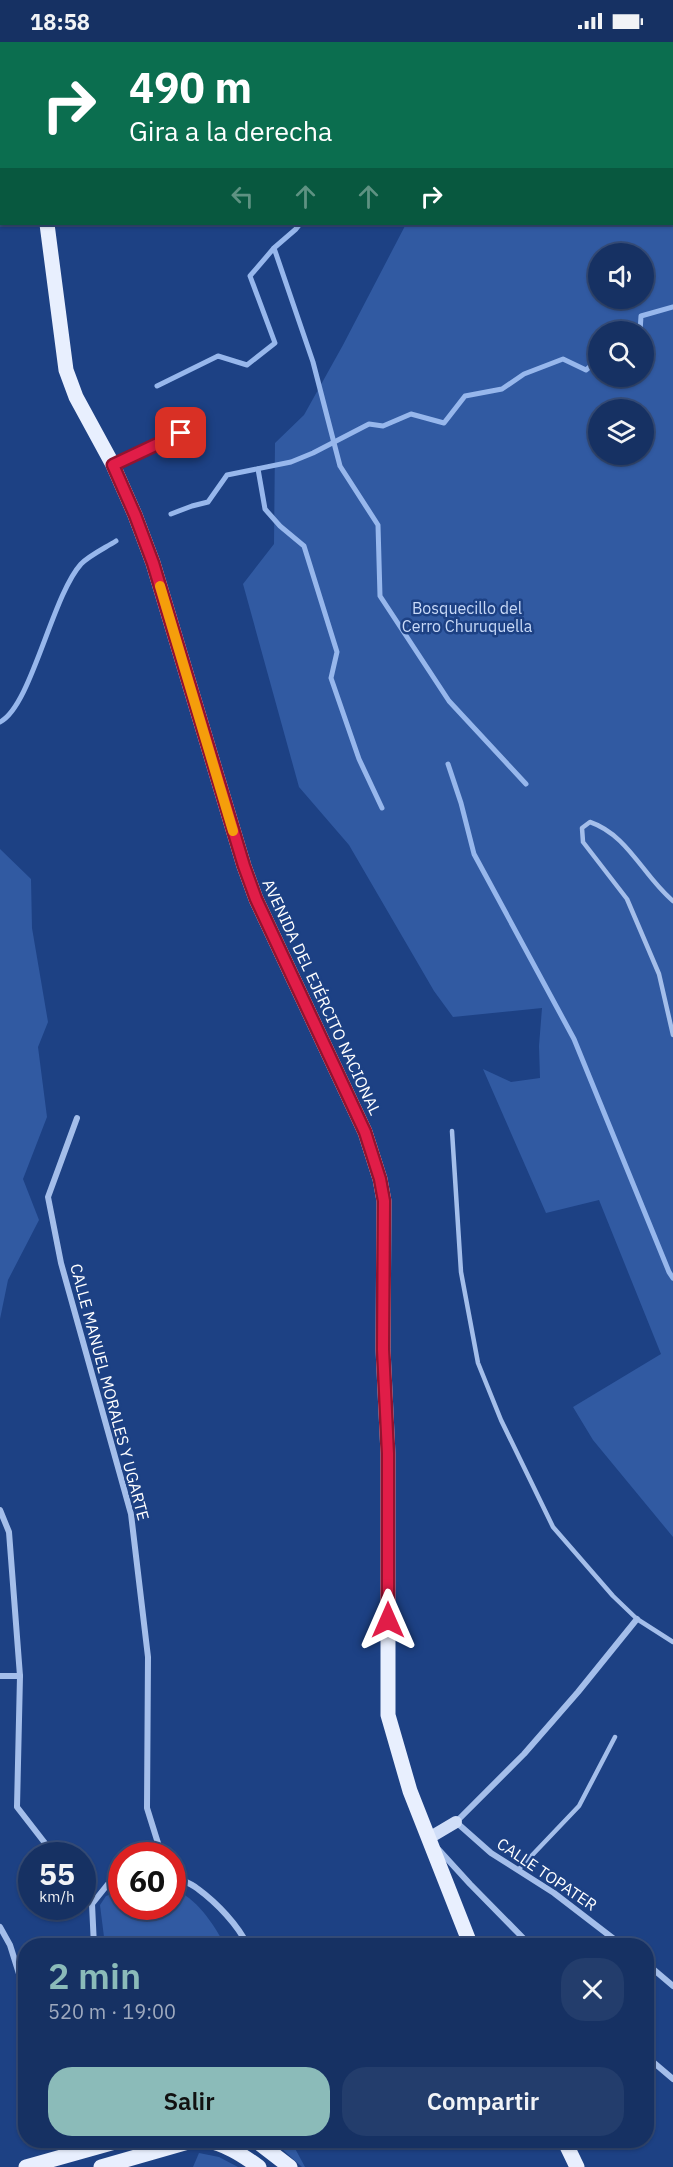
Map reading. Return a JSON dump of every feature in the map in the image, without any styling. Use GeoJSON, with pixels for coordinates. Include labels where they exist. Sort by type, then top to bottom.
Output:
{"type":"FeatureCollection","features":[{"type":"Feature","properties":{"kind":"main road","name":"AVENIDA DEL EJÉRCITO NACIONAL"},"geometry":{"type":"LineString","coordinates":[[47,225],[66,370],[76,397],[113,465],[153,563],[244,866],[256,899],[365,1132],[380,1179],[384,1201],[383,1349],[388,1454],[388,1715],[410,1791],[468,1938]]}},
{"type":"Feature","properties":{"kind":"main road"},"geometry":{"type":"LineString","coordinates":[[26,2167],[68,2148]]}},
{"type":"Feature","properties":{"kind":"main road"},"geometry":{"type":"LineString","coordinates":[[101,2167],[167,2148]]}},
{"type":"Feature","properties":{"kind":"main road"},"geometry":{"type":"LineString","coordinates":[[229,2148],[258,2167]]}},
{"type":"Feature","properties":{"kind":"main road"},"geometry":{"type":"LineString","coordinates":[[265,2148],[290,2167]]}},
{"type":"Feature","properties":{"kind":"main road"},"geometry":{"type":"LineString","coordinates":[[568,2148],[577,2167]]}},
{"type":"Feature","properties":{"kind":"street"},"geometry":{"type":"LineString","coordinates":[[113,465],[181,433]]}},
{"type":"Feature","properties":{"kind":"street","name":"CALLE MANUEL MORALES Y UGARTE"},"geometry":{"type":"LineString","coordinates":[[77,1118],[48,1197],[61,1263],[131,1514],[148,1657],[147,1808],[158,1842]]}},
{"type":"Feature","properties":{"kind":"street"},"geometry":{"type":"LineString","coordinates":[[0,1510],[9,1532],[20,1676],[16,1807],[44,1842]]}},
{"type":"Feature","properties":{"kind":"street"},"geometry":{"type":"LineString","coordinates":[[523,1938],[429,1838],[456,1822],[524,1754],[637,1619]]}},
{"type":"Feature","properties":{"kind":"street"},"geometry":{"type":"LineString","coordinates":[[0,1676],[20,1676]]}},
{"type":"Feature","properties":{"kind":"street","name":"CALLE TOPATER"},"geometry":{"type":"LineString","coordinates":[[456,1822],[490,1853],[555,1893],[613,1938]]}},
{"type":"Feature","properties":{"kind":"street"},"geometry":{"type":"LineString","coordinates":[[186,1883],[197,1888],[244,1938]]}},
{"type":"Feature","properties":{"kind":"street"},"geometry":{"type":"LineString","coordinates":[[96,1899],[108,1884]]}},
{"type":"Feature","properties":{"kind":"street"},"geometry":{"type":"LineString","coordinates":[[93,1920],[94,1938]]}},
{"type":"Feature","properties":{"kind":"street"},"geometry":{"type":"LineString","coordinates":[[0,1927],[10,1945],[18,1970]]}},
{"type":"Feature","properties":{"kind":"street"},"geometry":{"type":"LineString","coordinates":[[654,1970],[673,1986]]}},
{"type":"Feature","properties":{"kind":"street"},"geometry":{"type":"LineString","coordinates":[[654,2063],[673,2079]]}},
{"type":"Feature","properties":{"kind":"lane"},"geometry":{"type":"LineString","coordinates":[[673,901],[660,890],[615,835],[603,826],[590,822],[582,828],[583,842],[627,899],[659,974],[673,1035]]}},
{"type":"Feature","properties":{"kind":"lane"},"geometry":{"type":"LineString","coordinates":[[452,1131],[460,1272],[478,1363],[501,1420],[553,1527],[613,1596],[637,1619],[673,1642]]}},
{"type":"Feature","properties":{"kind":"lane"},"geometry":{"type":"LineString","coordinates":[[518,1870],[579,1806],[615,1737]]}},
{"type":"Feature","properties":{"kind":"green space","name":"Bosquecillo del Cerro Churuquella"},"geometry":{"type":"Polygon","coordinates":[[[405,225],[673,225],[673,1537],[593,1440],[573,1407],[661,1354],[599,1200],[546,1213],[483,1069],[511,1082],[540,1078],[539,1046],[542,1008],[453,1017],[434,991],[349,845],[299,787],[243,584],[274,544],[275,443],[304,415],[405,225]]]}},
{"type":"Feature","properties":{"kind":"green space"},"geometry":{"type":"Polygon","coordinates":[[[0,849],[31,879],[32,928],[48,1022],[38,1047],[47,1117],[23,1179],[39,1220],[8,1280],[0,1319],[0,849]]]}},
{"type":"Feature","properties":{"kind":"green space"},"geometry":{"type":"Polygon","coordinates":[[[108,1895],[108,1920],[186,1920],[186,1896],[210,1920],[221,1938],[104,1938],[100,1905],[108,1895]]]}},
{"type":"Feature","properties":{"kind":"green space"},"geometry":{"type":"Polygon","coordinates":[[[281,2148],[295,2148],[305,2167],[302,2167],[281,2148]]]}},
{"type":"Feature","properties":{"kind":"green space"},"geometry":{"type":"Polygon","coordinates":[[[199,2153],[219,2157],[238,2167],[193,2167],[199,2153]]]}},
{"type":"Feature","properties":{"kind":"waterway"},"geometry":{"type":"LineString","coordinates":[[157,386],[218,356],[247,365],[275,343],[250,276],[274,248],[299,225]]}},
{"type":"Feature","properties":{"kind":"waterway"},"geometry":{"type":"LineString","coordinates":[[274,248],[313,362],[340,466],[378,525],[380,596],[449,701],[526,784]]}},
{"type":"Feature","properties":{"kind":"waterway"},"geometry":{"type":"LineString","coordinates":[[641,321],[641,316],[673,307]]}},
{"type":"Feature","properties":{"kind":"waterway"},"geometry":{"type":"LineString","coordinates":[[171,514],[208,502],[227,475],[291,462],[369,424],[383,426],[411,414],[444,423],[465,396],[502,389],[524,374],[563,359],[586,370],[588,368]]}},
{"type":"Feature","properties":{"kind":"waterway"},"geometry":{"type":"LineString","coordinates":[[258,469],[265,509],[280,526],[304,546],[337,652],[331,678],[359,759],[382,808]]}},
{"type":"Feature","properties":{"kind":"waterway"},"geometry":{"type":"LineString","coordinates":[[0,722],[11,712],[22,695],[70,579],[81,564],[116,541]]}},
{"type":"Feature","properties":{"kind":"waterway"},"geometry":{"type":"LineString","coordinates":[[448,764],[474,854],[574,1039],[673,1278]]}},
{"type":"Feature","properties":{"kind":"slow traffic"},"geometry":{"type":"LineString","coordinates":[[160,586],[233,831]]}},
{"type":"Feature","properties":{"kind":"route"},"geometry":{"type":"LineString","coordinates":[[181,433],[113,465],[153,563],[244,866],[256,899],[365,1132],[380,1179],[384,1201],[383,1349],[388,1454],[388,1620]]}}]}
